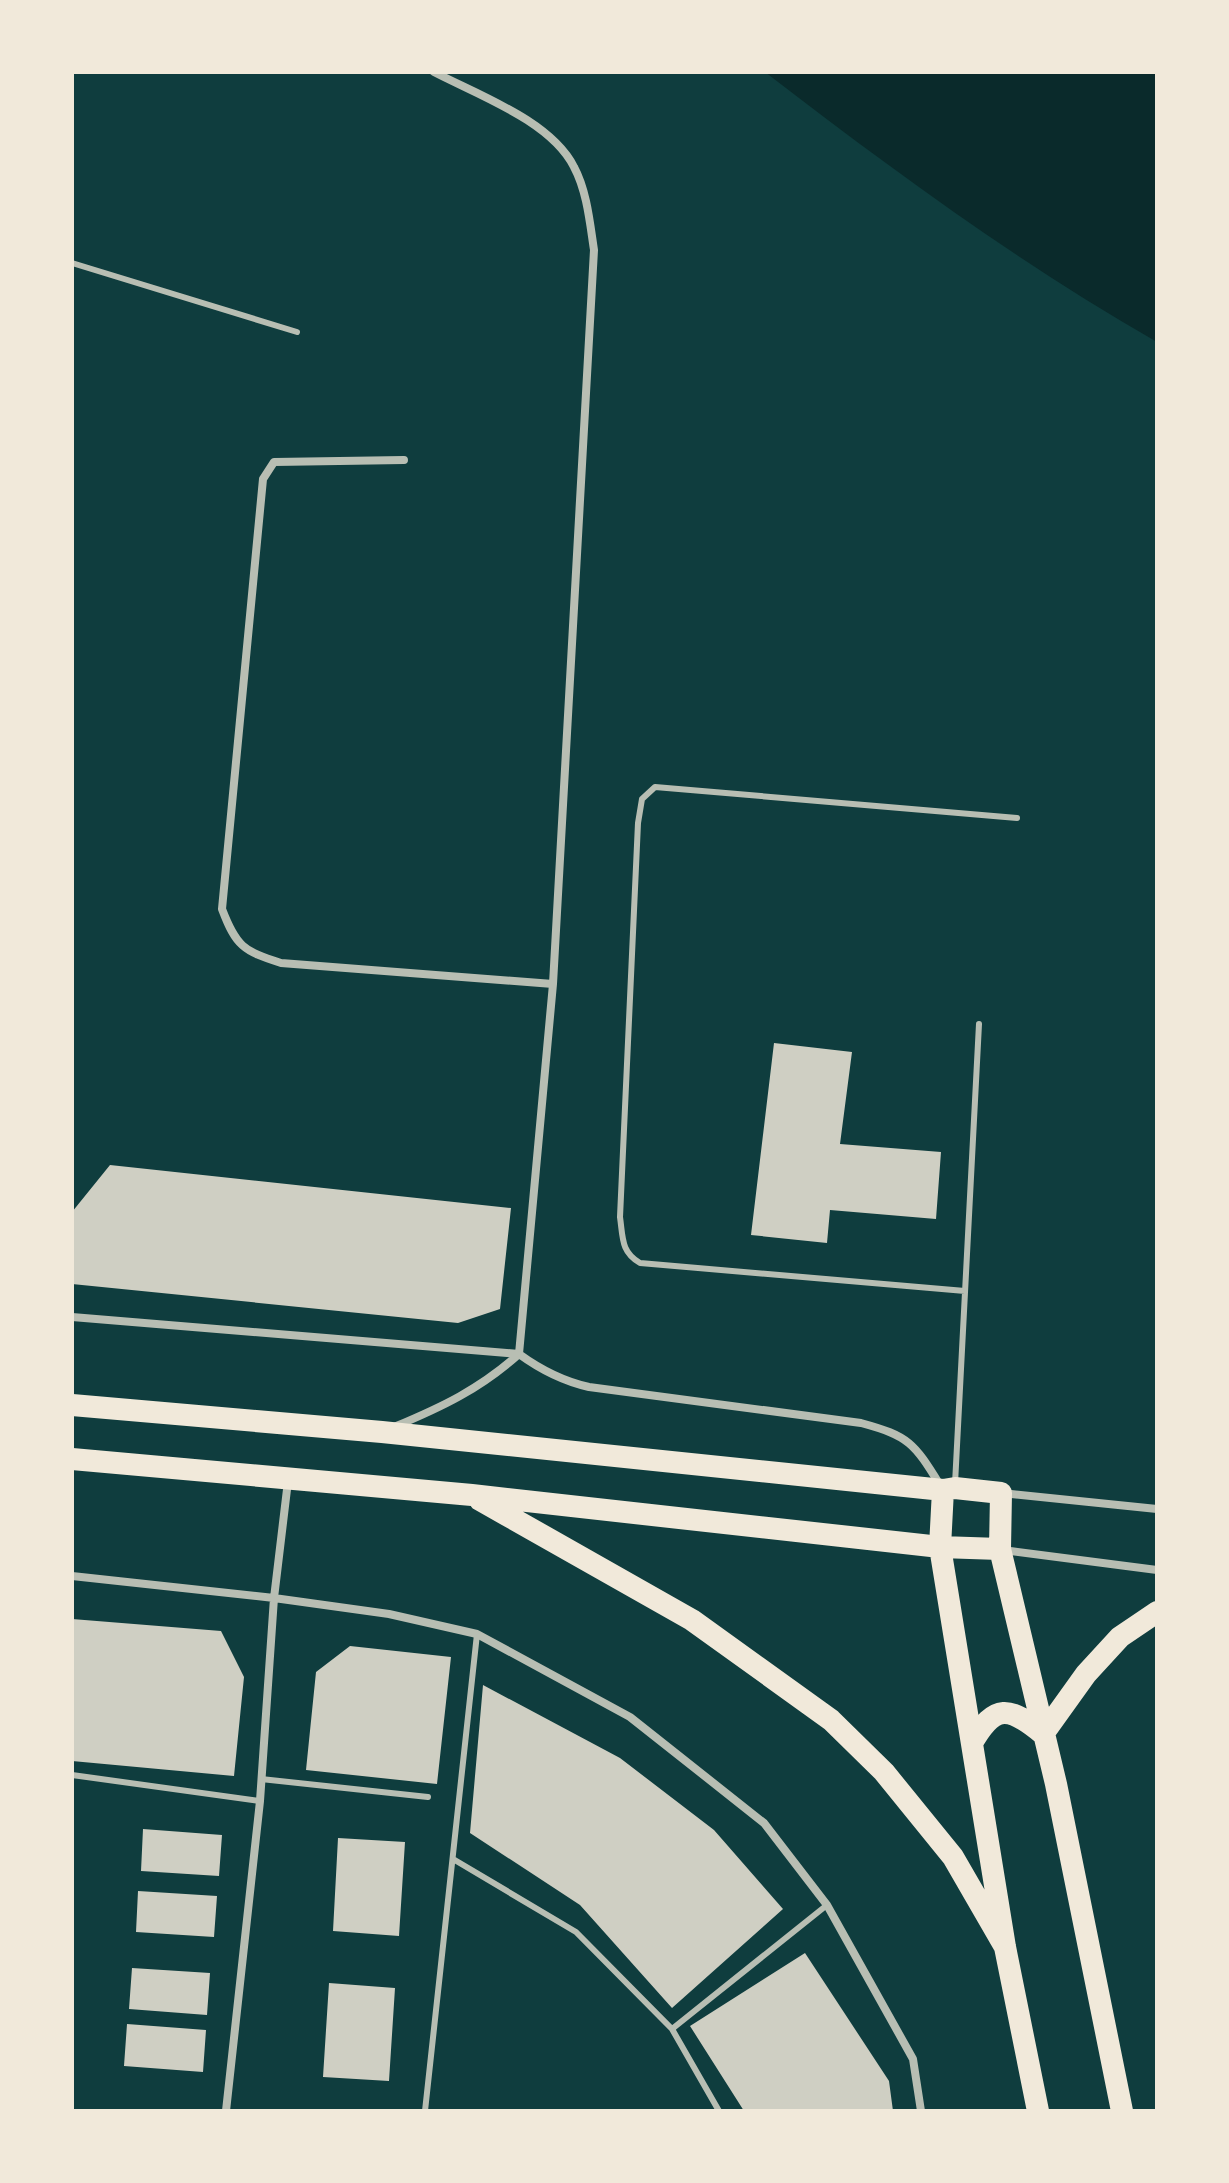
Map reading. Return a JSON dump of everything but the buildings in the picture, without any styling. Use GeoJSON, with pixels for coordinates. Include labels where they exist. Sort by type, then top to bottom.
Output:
{"type":"FeatureCollection","features":[{"type":"Feature","properties":{"kind":"highway"},"geometry":{"type":"LineString","coordinates":[[72,1405],[1001,1493],[1000,1549],[1056,1784],[1122,2111]]}},
{"type":"Feature","properties":{"kind":"highway"},"geometry":{"type":"LineString","coordinates":[[72,1459],[472,1495],[940,1547],[1000,1549]]}},
{"type":"Feature","properties":{"kind":"highway"},"geometry":{"type":"LineString","coordinates":[[949,1489],[940,1547],[1005,1947],[1038,2111]]}},
{"type":"Feature","properties":{"kind":"highway"},"geometry":{"type":"LineString","coordinates":[[472,1495],[692,1620],[831,1720],[884,1772],[953,1857],[1005,1947]]}},
{"type":"Feature","properties":{"kind":"highway"},"geometry":{"type":"LineString","coordinates":[[1043,1734],[1086,1674],[1120,1637],[1157,1612]]}},
{"type":"Feature","properties":{"kind":"highway"},"geometry":{"type":"LineString","coordinates":[[972,1743],[983,1723],[994,1714],[1009,1712],[1023,1718],[1043,1734]]}},
{"type":"Feature","properties":{"kind":"street"},"geometry":{"type":"LineString","coordinates":[[382,1432],[468,1394],[519,1354],[553,984],[594,250],[587,210],[574,166],[547,132],[434,72]]}},
{"type":"Feature","properties":{"kind":"street"},"geometry":{"type":"LineString","coordinates":[[404,460],[274,462],[263,479],[222,909],[231,935],[250,953],[281,963],[553,984]]}},
{"type":"Feature","properties":{"kind":"street"},"geometry":{"type":"LineString","coordinates":[[72,1317],[519,1354],[539,1369],[564,1381],[589,1387],[861,1423],[896,1433],[921,1454],[949,1489]]}},
{"type":"Feature","properties":{"kind":"street"},"geometry":{"type":"LineString","coordinates":[[226,2111],[260,1801],[274,1598],[288,1480]]}},
{"type":"Feature","properties":{"kind":"street"},"geometry":{"type":"LineString","coordinates":[[1001,1493],[1157,1509]]}},
{"type":"Feature","properties":{"kind":"street"},"geometry":{"type":"LineString","coordinates":[[1000,1549],[1157,1570]]}},
{"type":"Feature","properties":{"kind":"street"},"geometry":{"type":"LineString","coordinates":[[72,1576],[389,1614],[477,1634],[630,1717],[764,1823],[827,1905],[913,2059],[921,2111]]}},
{"type":"Feature","properties":{"kind":"lane"},"geometry":{"type":"LineString","coordinates":[[72,263],[297,332]]}},
{"type":"Feature","properties":{"kind":"lane"},"geometry":{"type":"LineString","coordinates":[[965,1291],[640,1263],[629,1257],[620,1217],[638,823],[642,799],[655,787],[1017,818]]}},
{"type":"Feature","properties":{"kind":"lane"},"geometry":{"type":"LineString","coordinates":[[949,1489],[965,1291],[979,1024]]}},
{"type":"Feature","properties":{"kind":"lane"},"geometry":{"type":"LineString","coordinates":[[425,2111],[477,1634]]}},
{"type":"Feature","properties":{"kind":"lane"},"geometry":{"type":"LineString","coordinates":[[72,1775],[260,1801]]}},
{"type":"Feature","properties":{"kind":"lane"},"geometry":{"type":"LineString","coordinates":[[261,1779],[428,1797]]}},
{"type":"Feature","properties":{"kind":"lane"},"geometry":{"type":"LineString","coordinates":[[453,1859],[576,1932],[672,2029],[719,2111]]}},
{"type":"Feature","properties":{"kind":"lane"},"geometry":{"type":"LineString","coordinates":[[672,2029],[827,1905]]}},
{"type":"Feature","properties":{"kind":"water"},"geometry":{"type":"Polygon","coordinates":[[[765,72],[1157,72],[1157,342],[1055,280],[956,214],[765,72]]]}}]}
